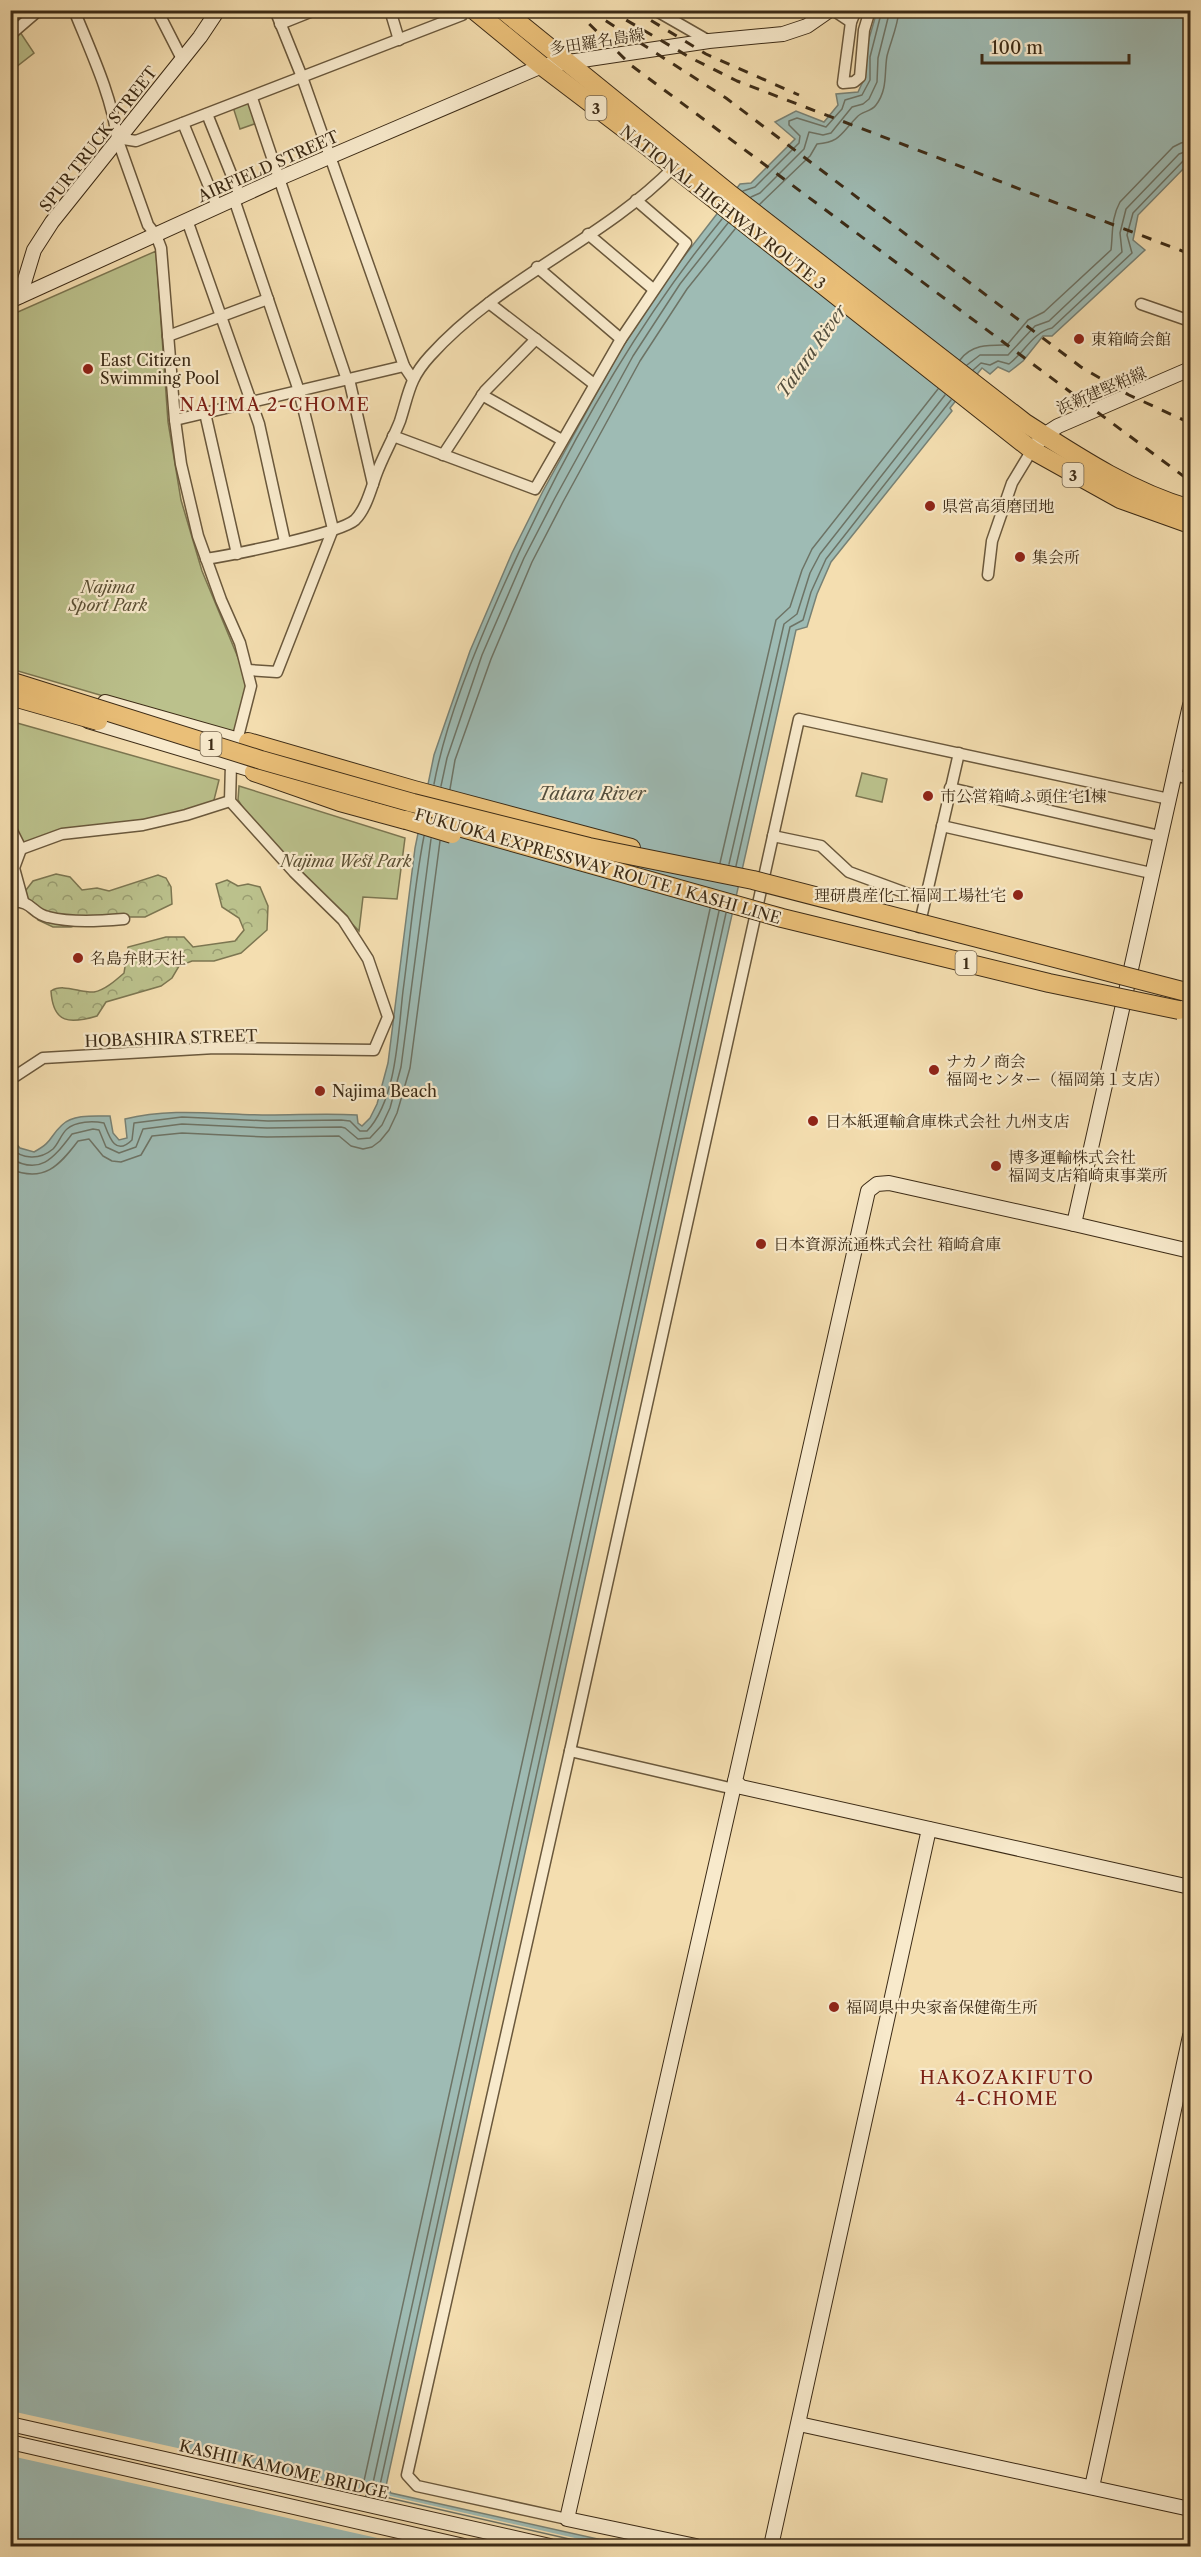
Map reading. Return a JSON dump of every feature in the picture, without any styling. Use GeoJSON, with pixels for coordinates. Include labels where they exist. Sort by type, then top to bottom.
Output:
{"type":"FeatureCollection","features":[{"type":"Feature","properties":{"kind":"highway","name":"NATIONAL HIGHWAY ROUTE 3"},"geometry":{"type":"LineString","coordinates":[[474,10],[542,66],[674,167],[725,199]]}},
{"type":"Feature","properties":{"kind":"highway","name":"NATIONAL HIGHWAY ROUTE 3"},"geometry":{"type":"LineString","coordinates":[[502,10],[567,62],[725,199],[972,393],[1032,450],[1120,499],[1191,524]]}},
{"type":"Feature","properties":{"kind":"highway","name":"NATIONAL HIGHWAY ROUTE 3"},"geometry":{"type":"LineString","coordinates":[[972,393],[1044,435],[1071,454],[1131,487],[1166,502],[1191,509]]}},
{"type":"Feature","properties":{"kind":"highway","name":"FUKUOKA EXPRESSWAY ROUTE 1 KASHI LINE"},"geometry":{"type":"LineString","coordinates":[[10,681],[261,760],[413,803],[589,847],[753,880],[1191,993]]}},
{"type":"Feature","properties":{"kind":"highway","name":"FUKUOKA EXPRESSWAY ROUTE 1 KASHI LINE"},"geometry":{"type":"LineString","coordinates":[[10,696],[496,838],[1039,980],[1188,1012]]}},
{"type":"Feature","properties":{"kind":"highway"},"geometry":{"type":"LineString","coordinates":[[243,741],[608,880],[723,910],[776,912]]}},
{"type":"Feature","properties":{"kind":"highway"},"geometry":{"type":"LineString","coordinates":[[254,772],[340,802],[410,804],[753,880]]}},
{"type":"Feature","properties":{"kind":"highway"},"geometry":{"type":"LineString","coordinates":[[1058,957],[1191,984]]}},
{"type":"Feature","properties":{"kind":"street"},"geometry":{"type":"LineString","coordinates":[[21,849],[62,834],[143,825],[230,801],[231,764],[243,741],[251,686],[240,643],[206,559],[181,464],[175,420],[161,249],[156,235],[148,225],[117,138],[112,114],[74,10]]}},
{"type":"Feature","properties":{"kind":"street"},"geometry":{"type":"LineString","coordinates":[[157,10],[182,59]]}},
{"type":"Feature","properties":{"kind":"street","name":"SPUR TRUCK STREET"},"geometry":{"type":"LineString","coordinates":[[15,299],[34,250],[52,222],[182,59],[218,10]]}},
{"type":"Feature","properties":{"kind":"street"},"geometry":{"type":"LineString","coordinates":[[275,10],[302,77],[404,366],[412,378]]}},
{"type":"Feature","properties":{"kind":"street"},"geometry":{"type":"LineString","coordinates":[[280,24],[315,10]]}},
{"type":"Feature","properties":{"kind":"street"},"geometry":{"type":"LineString","coordinates":[[390,10],[399,40]]}},
{"type":"Feature","properties":{"kind":"street"},"geometry":{"type":"LineString","coordinates":[[117,138],[136,141],[462,15],[464,10]]}},
{"type":"Feature","properties":{"kind":"street"},"geometry":{"type":"LineString","coordinates":[[655,10],[709,41]]}},
{"type":"Feature","properties":{"kind":"street"},"geometry":{"type":"LineString","coordinates":[[832,10],[851,22]]}},
{"type":"Feature","properties":{"kind":"street","name":"多田羅名島線"},"geometry":{"type":"LineString","coordinates":[[542,66],[709,41],[783,34],[807,26],[832,10]]}},
{"type":"Feature","properties":{"kind":"street"},"geometry":{"type":"LineString","coordinates":[[856,10],[851,22],[843,83],[854,82],[860,76],[864,30],[870,10]]}},
{"type":"Feature","properties":{"kind":"street"},"geometry":{"type":"LineString","coordinates":[[10,35],[39,11]]}},
{"type":"Feature","properties":{"kind":"street","name":"AIRFIELD STREET"},"geometry":{"type":"LineString","coordinates":[[15,299],[436,109],[542,66]]}},
{"type":"Feature","properties":{"kind":"street"},"geometry":{"type":"LineString","coordinates":[[252,98],[348,379],[373,484]]}},
{"type":"Feature","properties":{"kind":"street"},"geometry":{"type":"LineString","coordinates":[[207,114],[237,198],[299,391],[333,529],[277,672],[248,670]]}},
{"type":"Feature","properties":{"kind":"street"},"geometry":{"type":"LineString","coordinates":[[183,123],[218,206]]}},
{"type":"Feature","properties":{"kind":"street"},"geometry":{"type":"LineString","coordinates":[[206,559],[285,542],[333,529],[355,520],[366,502],[393,436],[412,378],[452,334],[489,303],[537,267],[636,200],[674,167]]}},
{"type":"Feature","properties":{"kind":"street"},"geometry":{"type":"LineString","coordinates":[[393,436],[535,489],[621,339],[686,243],[636,200]]}},
{"type":"Feature","properties":{"kind":"street"},"geometry":{"type":"LineString","coordinates":[[187,220],[259,424],[285,542]]}},
{"type":"Feature","properties":{"kind":"street"},"geometry":{"type":"LineString","coordinates":[[588,234],[653,289]]}},
{"type":"Feature","properties":{"kind":"street"},"geometry":{"type":"LineString","coordinates":[[537,267],[621,339]]}},
{"type":"Feature","properties":{"kind":"street"},"geometry":{"type":"LineString","coordinates":[[168,336],[268,299]]}},
{"type":"Feature","properties":{"kind":"street"},"geometry":{"type":"LineString","coordinates":[[489,303],[594,384]]}},
{"type":"Feature","properties":{"kind":"street"},"geometry":{"type":"LineString","coordinates":[[1141,304],[1191,321]]}},
{"type":"Feature","properties":{"kind":"street"},"geometry":{"type":"LineString","coordinates":[[443,455],[482,395],[536,339]]}},
{"type":"Feature","properties":{"kind":"street"},"geometry":{"type":"LineString","coordinates":[[175,420],[404,366]]}},
{"type":"Feature","properties":{"kind":"street","name":"浜新建堅粕線"},"geometry":{"type":"LineString","coordinates":[[1032,450],[1044,435],[1100,407],[1191,369]]}},
{"type":"Feature","properties":{"kind":"street"},"geometry":{"type":"LineString","coordinates":[[482,395],[562,440]]}},
{"type":"Feature","properties":{"kind":"street"},"geometry":{"type":"LineString","coordinates":[[205,413],[237,554]]}},
{"type":"Feature","properties":{"kind":"street"},"geometry":{"type":"LineString","coordinates":[[988,575],[992,542],[1012,483],[1032,450]]}},
{"type":"Feature","properties":{"kind":"street"},"geometry":{"type":"LineString","coordinates":[[10,675],[243,741]]}},
{"type":"Feature","properties":{"kind":"street"},"geometry":{"type":"LineString","coordinates":[[10,701],[105,725],[254,772]]}},
{"type":"Feature","properties":{"kind":"street"},"geometry":{"type":"LineString","coordinates":[[1074,1224],[1151,873],[1191,705]]}},
{"type":"Feature","properties":{"kind":"street"},"geometry":{"type":"LineString","coordinates":[[696,2547],[417,2486],[407,2475],[799,718],[1168,799]]}},
{"type":"Feature","properties":{"kind":"street"},"geometry":{"type":"LineString","coordinates":[[919,927],[958,753]]}},
{"type":"Feature","properties":{"kind":"street"},"geometry":{"type":"LineString","coordinates":[[1174,775],[1191,779]]}},
{"type":"Feature","properties":{"kind":"street"},"geometry":{"type":"LineString","coordinates":[[951,788],[1160,836]]}},
{"type":"Feature","properties":{"kind":"street","name":"HOBASHIRA STREET"},"geometry":{"type":"LineString","coordinates":[[10,1077],[14,1077],[43,1058],[215,1048],[374,1050],[388,1017],[368,959],[343,920],[291,875],[230,801]]}},
{"type":"Feature","properties":{"kind":"street"},"geometry":{"type":"LineString","coordinates":[[10,826],[21,849],[14,868],[23,901]]}},
{"type":"Feature","properties":{"kind":"street"},"geometry":{"type":"LineString","coordinates":[[942,826],[1151,873]]}},
{"type":"Feature","properties":{"kind":"street"},"geometry":{"type":"LineString","coordinates":[[773,836],[821,846],[849,872],[925,900]]}},
{"type":"Feature","properties":{"kind":"street"},"geometry":{"type":"LineString","coordinates":[[773,889],[1191,993]]}},
{"type":"Feature","properties":{"kind":"street"},"geometry":{"type":"LineString","coordinates":[[10,902],[23,901],[46,917],[102,921],[124,919]]}},
{"type":"Feature","properties":{"kind":"street"},"geometry":{"type":"LineString","coordinates":[[776,912],[1188,1012]]}},
{"type":"Feature","properties":{"kind":"street"},"geometry":{"type":"LineString","coordinates":[[567,2519],[868,1191],[877,1184],[889,1183],[1191,1251]]}},
{"type":"Feature","properties":{"kind":"street"},"geometry":{"type":"LineString","coordinates":[[570,1751],[735,1785],[1191,1887]]}},
{"type":"Feature","properties":{"kind":"street"},"geometry":{"type":"LineString","coordinates":[[771,2547],[929,1829]]}},
{"type":"Feature","properties":{"kind":"street"},"geometry":{"type":"LineString","coordinates":[[1092,2487],[1191,2036]]}},
{"type":"Feature","properties":{"kind":"street","name":"KASHII KAMOME BRIDGE"},"geometry":{"type":"LineString","coordinates":[[10,2424],[550,2547]]}},
{"type":"Feature","properties":{"kind":"street"},"geometry":{"type":"LineString","coordinates":[[799,2424],[1191,2509]]}},
{"type":"Feature","properties":{"kind":"street","name":"KASHII KAMOME BRIDGE"},"geometry":{"type":"LineString","coordinates":[[10,2442],[464,2547]]}},
{"type":"Feature","properties":{"kind":"green space"},"geometry":{"type":"Polygon","coordinates":[[[20,32],[34,53],[11,71],[11,39],[20,32]]]}},
{"type":"Feature","properties":{"kind":"green space"},"geometry":{"type":"Polygon","coordinates":[[[250,101],[257,123],[240,129],[233,107],[250,101]]]}},
{"type":"Feature","properties":{"kind":"green space","name":"Najima Sport Park"},"geometry":{"type":"Polygon","coordinates":[[[156,251],[168,422],[181,500],[202,571],[244,672],[246,692],[233,734],[11,669],[11,315],[156,251]]]}},
{"type":"Feature","properties":{"kind":"green space"},"geometry":{"type":"Polygon","coordinates":[[[10,721],[219,780],[213,804],[187,813],[21,845],[11,811],[10,721]]]}},
{"type":"Feature","properties":{"kind":"green space"},"geometry":{"type":"Polygon","coordinates":[[[862,773],[887,779],[882,802],[856,796],[862,773]]]}},
{"type":"Feature","properties":{"kind":"green space","name":"Najima West Park"},"geometry":{"type":"Polygon","coordinates":[[[239,786],[405,838],[397,899],[363,897],[359,931],[249,817],[238,800],[239,786]]]}},
{"type":"Feature","properties":{"kind":"green space"},"geometry":{"type":"Polygon","coordinates":[[[56,874],[70,877],[82,890],[97,888],[109,891],[158,875],[166,878],[171,887],[172,904],[145,917],[104,917],[71,927],[53,927],[38,920],[27,898],[26,890],[33,881],[56,874]]]}},
{"type":"Feature","properties":{"kind":"green space"},"geometry":{"type":"Polygon","coordinates":[[[227,880],[238,886],[248,884],[260,887],[268,906],[267,930],[241,953],[214,961],[192,961],[179,966],[172,978],[161,986],[106,1002],[97,1016],[71,1020],[59,1016],[52,1002],[51,991],[66,988],[94,992],[106,987],[124,973],[128,947],[166,937],[184,937],[193,947],[235,941],[244,930],[239,918],[222,907],[216,884],[227,880]]]}},
{"type":"Feature","properties":{"kind":"water","name":"Tatara River"},"geometry":{"type":"Polygon","coordinates":[[[877,11],[1190,11],[1190,162],[1138,215],[1133,240],[1145,250],[1052,336],[1043,336],[1023,361],[1009,372],[998,367],[990,374],[982,368],[950,408],[952,411],[831,562],[817,594],[807,627],[796,630],[680,1146],[386,2486],[391,2493],[629,2546],[11,2546],[10,1137],[20,1148],[34,1152],[45,1145],[67,1121],[91,1116],[110,1116],[113,1133],[119,1140],[127,1138],[125,1119],[161,1113],[357,1115],[358,1123],[362,1126],[370,1118],[377,1104],[388,1063],[415,848],[434,755],[470,651],[512,553],[543,491],[621,349],[669,276],[740,184],[751,183],[795,139],[775,122],[796,111],[824,122],[838,105],[836,94],[858,92],[864,79],[864,56],[877,11]]]}},
{"type":"Feature","properties":{"kind":"pier"},"geometry":{"type":"Polygon","coordinates":[[[11,2411],[610,2546],[413,2546],[11,2456],[11,2411]]]}},
{"type":"Feature","properties":{"kind":"railway"},"geometry":{"type":"LineString","coordinates":[[575,10],[632,66],[1190,481]]}},
{"type":"Feature","properties":{"kind":"railway"},"geometry":{"type":"LineString","coordinates":[[589,10],[726,98],[1081,367],[1129,395],[1190,423]]}},
{"type":"Feature","properties":{"kind":"railway"},"geometry":{"type":"LineString","coordinates":[[609,10],[691,58],[737,81],[1190,254]]}},
{"type":"Feature","properties":{"kind":"railway"},"geometry":{"type":"LineString","coordinates":[[634,10],[706,54],[799,95]]}},
{"type":"Feature","properties":{"kind":"place","name":"東箱崎会館"},"geometry":{"type":"Point","coordinates":[1079,339]}},
{"type":"Feature","properties":{"kind":"place","name":"East Citizen Swimming Pool"},"geometry":{"type":"Point","coordinates":[88,369]}},
{"type":"Feature","properties":{"kind":"place","name":"県営高須磨団地"},"geometry":{"type":"Point","coordinates":[930,506]}},
{"type":"Feature","properties":{"kind":"place","name":"集会所"},"geometry":{"type":"Point","coordinates":[1020,557]}},
{"type":"Feature","properties":{"kind":"place","name":"市公営箱崎ふ頭住宅1棟"},"geometry":{"type":"Point","coordinates":[928,796]}},
{"type":"Feature","properties":{"kind":"place","name":"理研農産化工福岡工場社宅"},"geometry":{"type":"Point","coordinates":[1018,895]}},
{"type":"Feature","properties":{"kind":"place","name":"名島弁財天社"},"geometry":{"type":"Point","coordinates":[78,958]}},
{"type":"Feature","properties":{"kind":"place","name":"ナカノ商会 福岡センター（福岡第１支店）"},"geometry":{"type":"Point","coordinates":[934,1070]}},
{"type":"Feature","properties":{"kind":"place","name":"Najima Beach"},"geometry":{"type":"Point","coordinates":[320,1091]}},
{"type":"Feature","properties":{"kind":"place","name":"日本紙運輸倉庫株式会社 九州支店"},"geometry":{"type":"Point","coordinates":[813,1121]}},
{"type":"Feature","properties":{"kind":"place","name":"博多運輸株式会社 福岡支店箱崎東事業所"},"geometry":{"type":"Point","coordinates":[996,1166]}},
{"type":"Feature","properties":{"kind":"place","name":"日本資源流通株式会社 箱崎倉庫"},"geometry":{"type":"Point","coordinates":[761,1244]}},
{"type":"Feature","properties":{"kind":"place","name":"福岡県中央家畜保健衛生所"},"geometry":{"type":"Point","coordinates":[834,2007]}},
{"type":"Feature","properties":{"kind":"district","name":"NAJIMA 2-CHOME"},"geometry":{"type":"Point","coordinates":[275,405]}},
{"type":"Feature","properties":{"kind":"district","name":"HAKOZAKIFUTO 4-CHOME"},"geometry":{"type":"Point","coordinates":[1007,2088]}}]}
